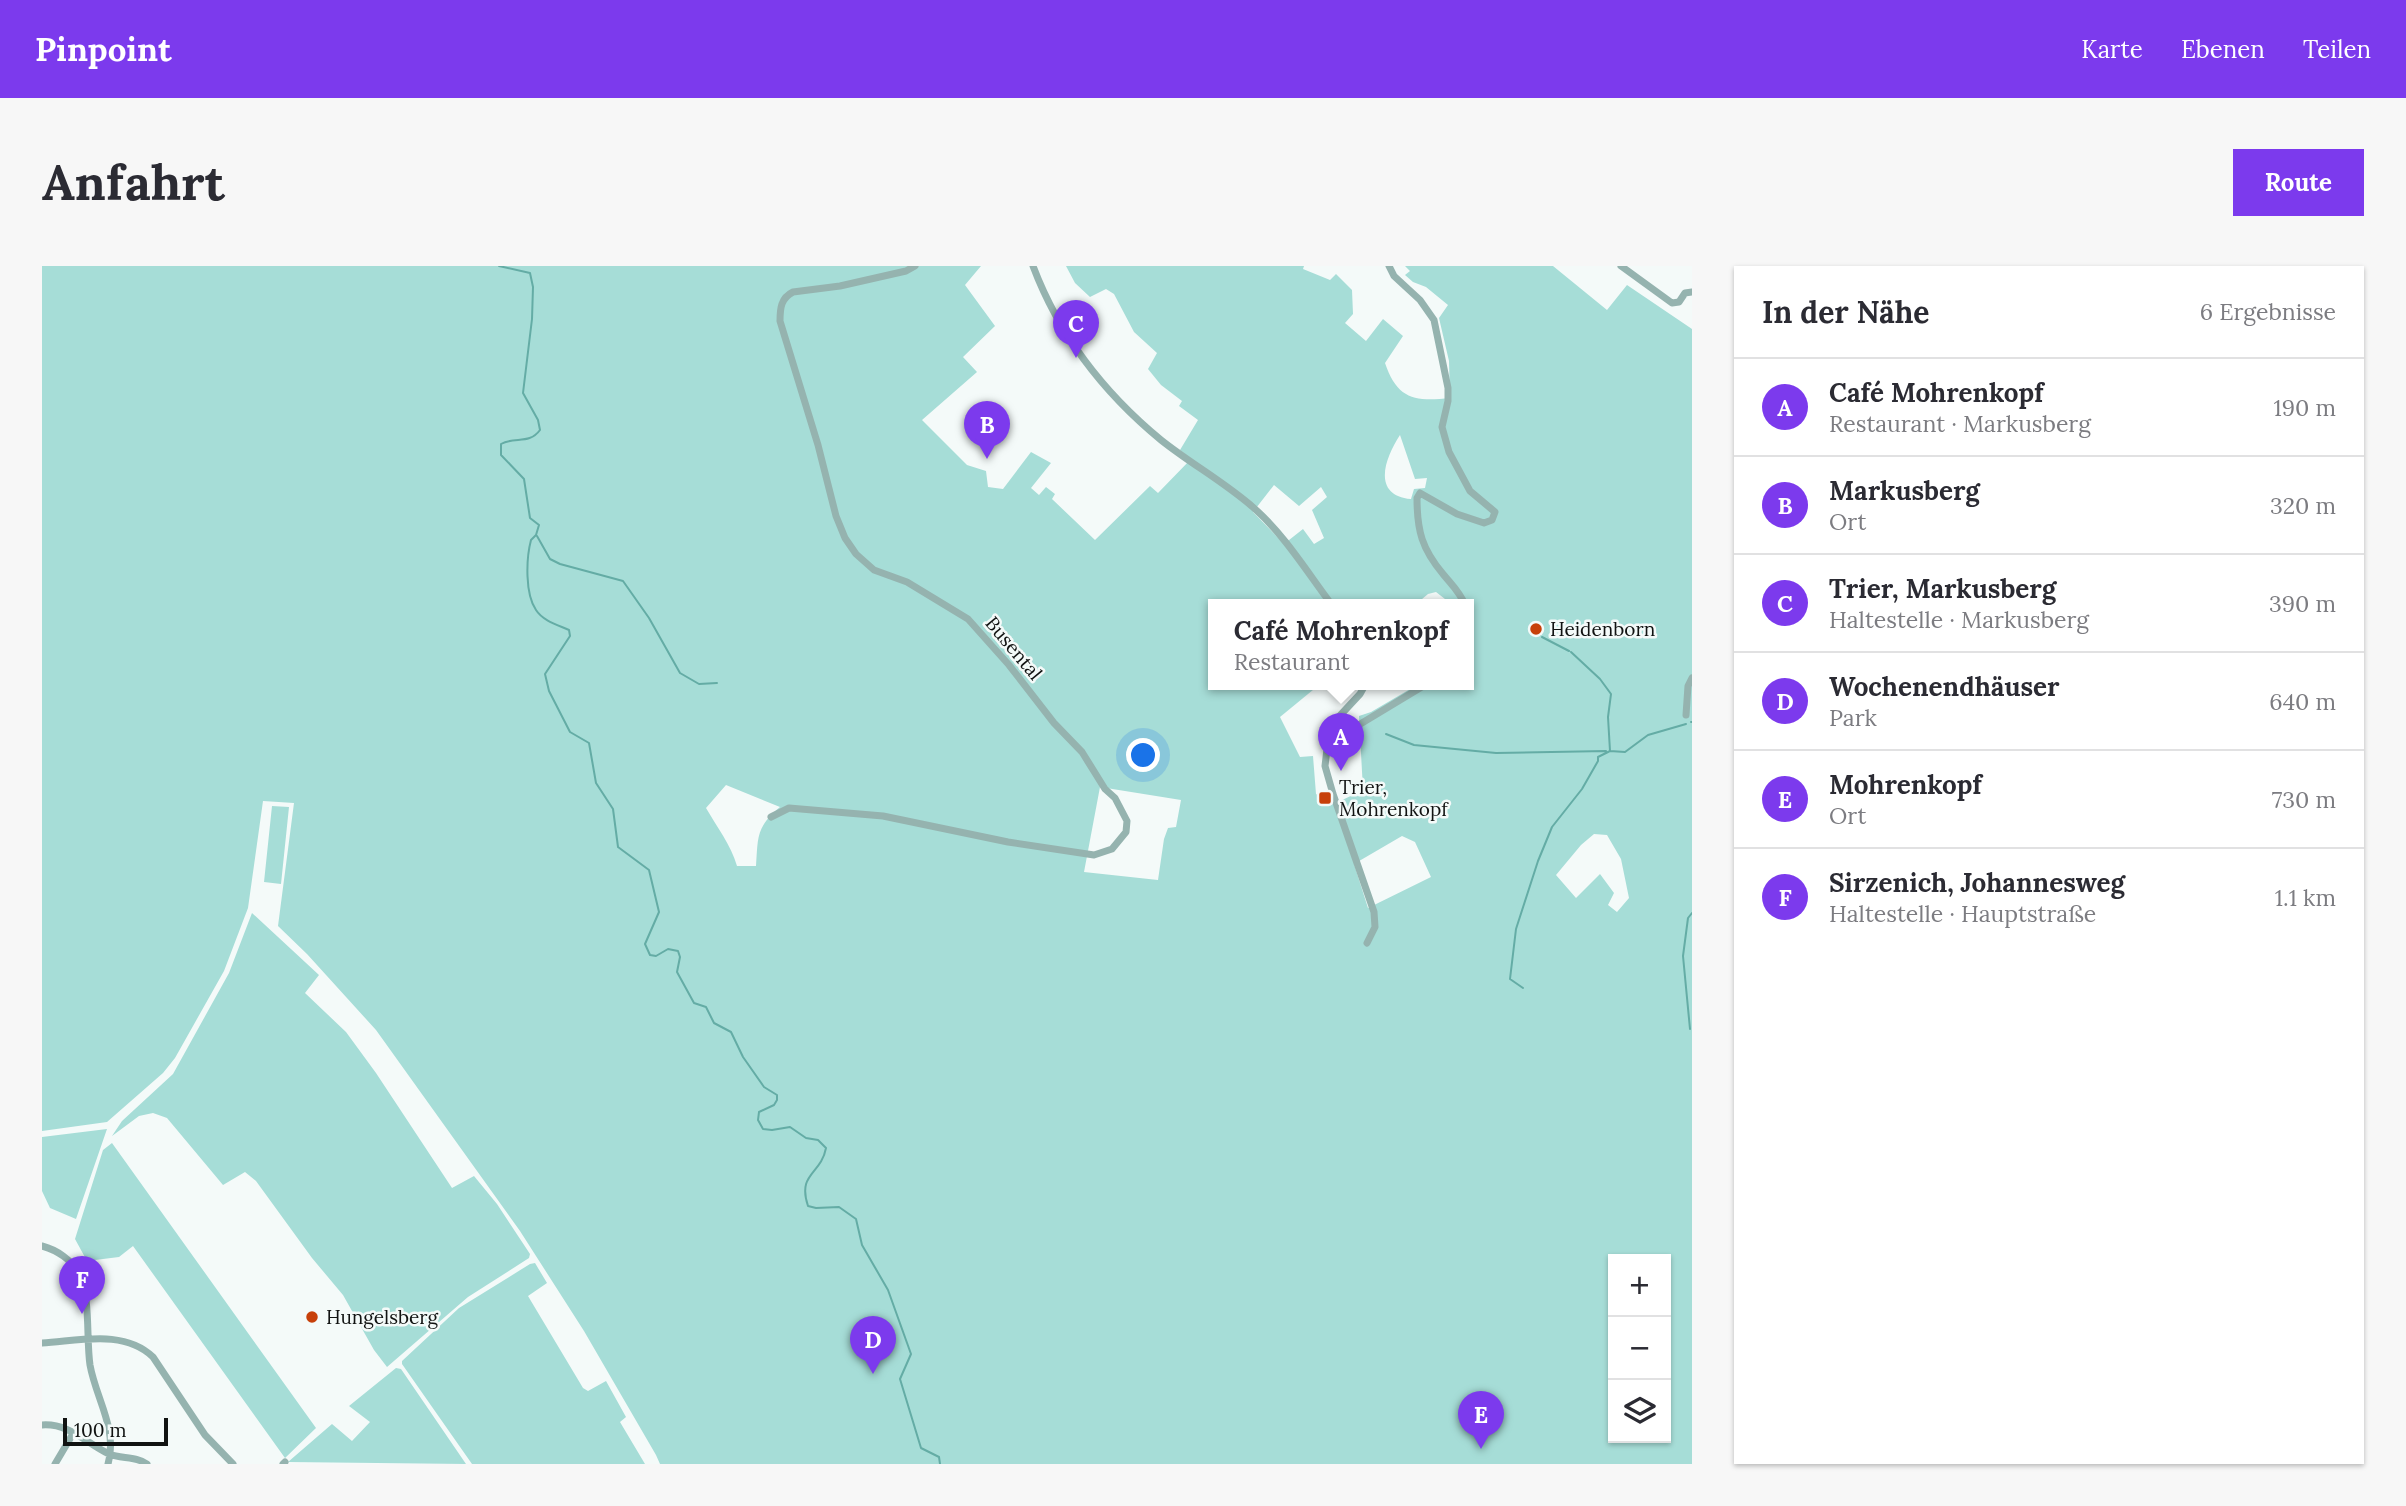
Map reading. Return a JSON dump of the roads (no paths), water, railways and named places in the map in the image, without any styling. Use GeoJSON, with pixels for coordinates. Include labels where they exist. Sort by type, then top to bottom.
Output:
{"type":"FeatureCollection","features":[{"type":"Feature","properties":{"kind":"street","name":"Busental"},"geometry":{"type":"LineString","coordinates":[[771,817],[789,808],[883,816],[1008,842],[1094,855],[1112,849],[1126,832],[1127,821],[1115,798],[1105,789],[1082,752],[1054,723],[1009,665],[968,619],[907,582],[874,570],[856,554],[845,538],[836,516],[818,444],[780,321],[781,306],[787,295],[793,292],[840,286],[906,271],[915,266]]}},
{"type":"Feature","properties":{"kind":"street"},"geometry":{"type":"LineString","coordinates":[[1033,266],[1057,322],[1077,353],[1103,384],[1159,438],[1238,494],[1258,512],[1284,538],[1328,599]]}},
{"type":"Feature","properties":{"kind":"street"},"geometry":{"type":"LineString","coordinates":[[1389,266],[1394,276],[1420,300],[1434,320],[1448,388],[1442,427],[1449,452],[1470,491],[1495,512],[1492,520],[1484,523],[1457,514],[1425,494],[1418,495],[1421,541],[1430,558],[1463,599]]}},
{"type":"Feature","properties":{"kind":"street"},"geometry":{"type":"LineString","coordinates":[[1621,266],[1672,303],[1679,302],[1685,293],[1692,292]]}},
{"type":"Feature","properties":{"kind":"street"},"geometry":{"type":"LineString","coordinates":[[1686,715],[1688,686],[1692,678]]}},
{"type":"Feature","properties":{"kind":"street"},"geometry":{"type":"LineString","coordinates":[[1362,690],[1334,722],[1326,749],[1325,766],[1374,912],[1375,927],[1367,943]]}},
{"type":"Feature","properties":{"kind":"street"},"geometry":{"type":"LineString","coordinates":[[1330,737],[1347,732],[1417,690]]}},
{"type":"Feature","properties":{"kind":"street"},"geometry":{"type":"LineString","coordinates":[[42,1246],[64,1255],[79,1273],[84,1290],[91,1367],[111,1435],[108,1464]]}},
{"type":"Feature","properties":{"kind":"street"},"geometry":{"type":"LineString","coordinates":[[42,1343],[116,1339],[129,1341],[143,1348],[153,1357],[205,1435],[233,1464]]}},
{"type":"Feature","properties":{"kind":"street"},"geometry":{"type":"LineString","coordinates":[[42,1425],[64,1427],[111,1455],[147,1464]]}},
{"type":"Feature","properties":{"kind":"street"},"geometry":{"type":"LineString","coordinates":[[55,1464],[74,1432]]}},
{"type":"Feature","properties":{"kind":"waterway"},"geometry":{"type":"LineString","coordinates":[[499,266],[530,273],[533,287],[523,393],[538,420],[540,430],[527,439],[501,444],[501,455],[524,479],[530,518],[539,525],[531,540],[528,557],[528,586],[532,603],[543,617],[569,630],[570,636],[545,674],[549,691],[570,732],[589,743],[596,783],[613,809],[618,847],[649,870],[659,912],[645,944],[650,955],[656,956],[668,949],[678,951],[680,957],[677,972],[694,1003],[706,1007],[714,1023],[731,1032],[743,1057],[764,1087],[777,1095],[774,1105],[759,1112],[758,1120],[763,1129],[790,1127],[806,1138],[818,1140],[826,1148],[820,1164],[805,1187],[808,1206],[839,1207],[856,1219],[862,1245],[888,1290],[911,1354],[900,1379],[921,1448],[939,1457],[940,1464]]}},
{"type":"Feature","properties":{"kind":"waterway"},"geometry":{"type":"LineString","coordinates":[[537,536],[550,559],[623,581],[649,618],[680,673],[699,684],[717,683]]}},
{"type":"Feature","properties":{"kind":"waterway"},"geometry":{"type":"LineString","coordinates":[[1536,629],[1540,635]]}},
{"type":"Feature","properties":{"kind":"waterway"},"geometry":{"type":"LineString","coordinates":[[1542,637],[1569,651]]}},
{"type":"Feature","properties":{"kind":"waterway"},"geometry":{"type":"LineString","coordinates":[[1571,652],[1600,679],[1611,694],[1608,717],[1610,751],[1625,752],[1648,735],[1686,724]]}},
{"type":"Feature","properties":{"kind":"waterway"},"geometry":{"type":"LineString","coordinates":[[1386,734],[1414,745],[1496,753],[1606,751]]}},
{"type":"Feature","properties":{"kind":"waterway"},"geometry":{"type":"LineString","coordinates":[[1523,988],[1510,979],[1516,929],[1538,861],[1552,827],[1582,789],[1598,757],[1610,751]]}},
{"type":"Feature","properties":{"kind":"waterway"},"geometry":{"type":"LineString","coordinates":[[1690,1029],[1683,956],[1688,918],[1692,913]]}},
{"type":"Feature","properties":{"kind":"place","name":"Trier, Markusberg"},"geometry":{"type":"Point","coordinates":[1076,358]}},
{"type":"Feature","properties":{"kind":"place","name":"Markusberg"},"geometry":{"type":"Point","coordinates":[987,459]}},
{"type":"Feature","properties":{"kind":"place","name":"Heidenborn"},"geometry":{"type":"Point","coordinates":[1536,629]}},
{"type":"Feature","properties":{"kind":"place","name":"Café Mohrenkopf"},"geometry":{"type":"Point","coordinates":[1341,771]}},
{"type":"Feature","properties":{"kind":"place","name":"Trier, Mohrenkopf"},"geometry":{"type":"Point","coordinates":[1325,798]}},
{"type":"Feature","properties":{"kind":"place","name":"Sirzenich, Johannesweg"},"geometry":{"type":"Point","coordinates":[82,1314]}},
{"type":"Feature","properties":{"kind":"place","name":"Hungelsberg"},"geometry":{"type":"Point","coordinates":[312,1317]}},
{"type":"Feature","properties":{"kind":"place","name":"Wochenendhäuser"},"geometry":{"type":"Point","coordinates":[873,1374]}},
{"type":"Feature","properties":{"kind":"place","name":"Mohrenkopf"},"geometry":{"type":"Point","coordinates":[1481,1449]}}]}
